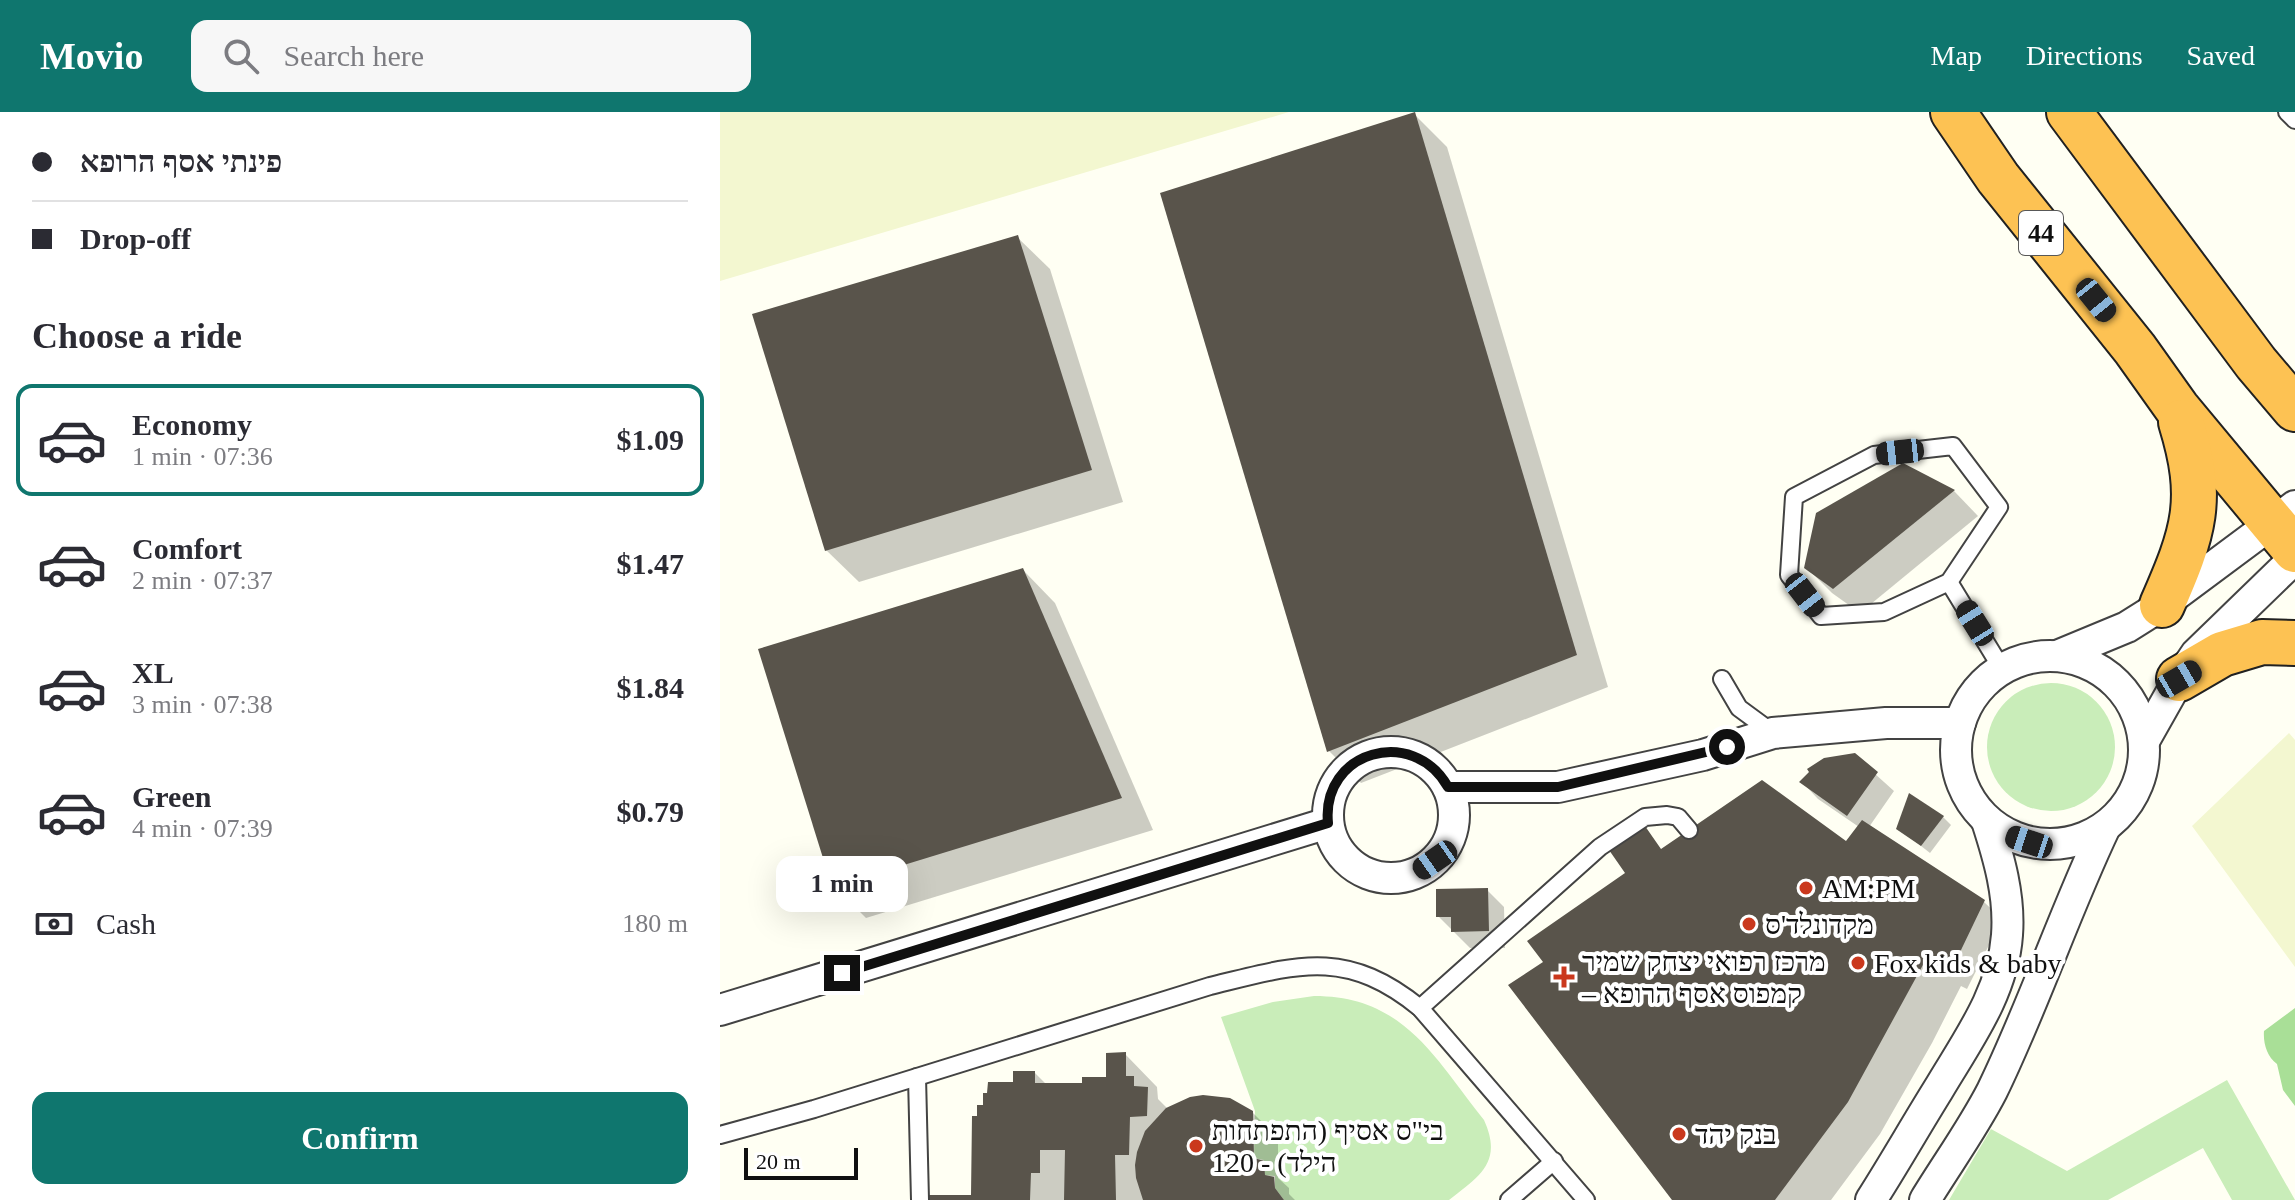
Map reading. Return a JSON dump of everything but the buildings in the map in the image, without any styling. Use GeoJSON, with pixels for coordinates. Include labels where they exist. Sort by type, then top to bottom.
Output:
{"type":"FeatureCollection","features":[{"type":"Feature","properties":{"kind":"highway","name":"44"},"geometry":{"type":"LineString","coordinates":[[1953,112],[1998,178],[2135,349],[2177,408],[2290,534]]}},
{"type":"Feature","properties":{"kind":"highway"},"geometry":{"type":"LineString","coordinates":[[2069,112],[2275,369],[2295,409]]}},
{"type":"Feature","properties":{"kind":"highway"},"geometry":{"type":"LineString","coordinates":[[2162,605],[2190,536],[2196,482],[2177,408]]}},
{"type":"Feature","properties":{"kind":"highway"},"geometry":{"type":"LineString","coordinates":[[2179,679],[2222,654],[2262,642],[2295,643]]}},
{"type":"Feature","properties":{"kind":"street"},"geometry":{"type":"LineString","coordinates":[[2057,656],[2082,662],[2116,682],[2133,703],[2144,741],[2144,765],[2137,789],[2124,810],[2105,827],[2077,841],[2045,844],[2014,837],[1987,821],[1961,783],[1956,753],[1960,723],[1972,698],[2002,669],[2028,659],[2057,656],[2127,627],[2290,534]]}},
{"type":"Feature","properties":{"kind":"street"},"geometry":{"type":"LineString","coordinates":[[2144,741],[2196,654],[2290,534]]}},
{"type":"Feature","properties":{"kind":"street"},"geometry":{"type":"LineString","coordinates":[[1448,787],[1558,787],[1703,755],[1773,733],[1886,723],[1960,723]]}},
{"type":"Feature","properties":{"kind":"street"},"geometry":{"type":"LineString","coordinates":[[1397,752],[1416,757],[1433,767],[1448,787],[1453,801],[1454,821],[1448,843],[1435,860],[1417,873],[1396,878],[1374,876],[1353,867],[1338,851],[1328,823],[1327,809],[1332,790],[1343,773],[1358,760],[1376,753],[1397,752]]}},
{"type":"Feature","properties":{"kind":"street"},"geometry":{"type":"LineString","coordinates":[[1871,1200],[1983,1017],[2002,973],[2007,905],[1999,860],[1987,821]]}},
{"type":"Feature","properties":{"kind":"street"},"geometry":{"type":"LineString","coordinates":[[720,1010],[1328,823]]}},
{"type":"Feature","properties":{"kind":"street"},"geometry":{"type":"LineString","coordinates":[[1925,1200],[1990,1094],[2037,992],[2105,827]]}},
{"type":"Feature","properties":{"kind":"lane"},"geometry":{"type":"LineString","coordinates":[[2287,112],[2295,120]]}},
{"type":"Feature","properties":{"kind":"lane"},"geometry":{"type":"LineString","coordinates":[[1953,446],[1999,507],[1949,582],[1884,612],[1821,616],[1789,575],[1794,497],[1874,455],[1953,446]]}},
{"type":"Feature","properties":{"kind":"lane"},"geometry":{"type":"LineString","coordinates":[[1949,582],[2002,669]]}},
{"type":"Feature","properties":{"kind":"lane"},"geometry":{"type":"LineString","coordinates":[[1722,679],[1739,708],[1773,733]]}},
{"type":"Feature","properties":{"kind":"lane"},"geometry":{"type":"LineString","coordinates":[[1420,1008],[1600,847],[1645,817],[1678,817],[1689,830]]}},
{"type":"Feature","properties":{"kind":"lane"},"geometry":{"type":"LineString","coordinates":[[720,1135],[1210,986],[1268,972],[1328,966],[1362,972],[1396,988],[1420,1008],[1586,1200]]}},
{"type":"Feature","properties":{"kind":"lane"},"geometry":{"type":"LineString","coordinates":[[917,1077],[920,1200]]}},
{"type":"Feature","properties":{"kind":"lane"},"geometry":{"type":"LineString","coordinates":[[1509,1200],[1554,1161]]}},
{"type":"Feature","properties":{"kind":"green space"},"geometry":{"type":"Polygon","coordinates":[[[720,112],[1289,112],[720,281],[720,112]]]}},
{"type":"Feature","properties":{"kind":"green space"},"geometry":{"type":"Polygon","coordinates":[[[2051,683],[2075,688],[2096,702],[2110,723],[2115,747],[2110,771],[2096,792],[2075,806],[2051,811],[2027,806],[2006,792],[1992,771],[1987,747],[1992,723],[2006,702],[2027,688],[2051,683]]]}},
{"type":"Feature","properties":{"kind":"green space"},"geometry":{"type":"Polygon","coordinates":[[[2289,733],[2295,740],[2295,967],[2192,826],[2289,733]]]}},
{"type":"Feature","properties":{"kind":"green space"},"geometry":{"type":"Polygon","coordinates":[[[1314,996],[1345,999],[1372,1007],[1394,1019],[1432,1053],[1484,1120],[1491,1147],[1485,1167],[1449,1200],[1284,1200],[1275,1188],[1275,1176],[1265,1175],[1264,1160],[1254,1158],[1255,1111],[1221,1017],[1273,1002],[1314,996]]]}},
{"type":"Feature","properties":{"kind":"green space"},"geometry":{"type":"Polygon","coordinates":[[[2295,1008],[2295,1106],[2283,1090],[2277,1064],[2268,1054],[2264,1031],[2295,1008]]]}},
{"type":"Feature","properties":{"kind":"green space"},"geometry":{"type":"Polygon","coordinates":[[[2227,1080],[2295,1200],[2232,1200],[2203,1148],[2108,1200],[1949,1200],[1991,1129],[2067,1171],[2227,1080]]]}},
{"type":"Feature","properties":{"kind":"place","name":"AM:PM"},"geometry":{"type":"Point","coordinates":[1806,888]}},
{"type":"Feature","properties":{"kind":"place","name":"מקדונלד'ס"},"geometry":{"type":"Point","coordinates":[1749,924]}},
{"type":"Feature","properties":{"kind":"place","name":"Fox kids & baby"},"geometry":{"type":"Point","coordinates":[1858,963]}},
{"type":"Feature","properties":{"kind":"place","name":"מרכז רפואי יצחק שמיר – קמפוס אסף הרופא"},"geometry":{"type":"Point","coordinates":[1564,977]}},
{"type":"Feature","properties":{"kind":"place","name":"בנק יהד"},"geometry":{"type":"Point","coordinates":[1679,1134]}},
{"type":"Feature","properties":{"kind":"place","name":"בי\"ס אסיף (התפתחות הילד) - 120"},"geometry":{"type":"Point","coordinates":[1196,1146]}},
{"type":"Feature","properties":{"kind":"route"},"geometry":{"type":"LineString","coordinates":[[842,973],[1328,823],[1327,809],[1332,790],[1343,773],[1358,760],[1376,753],[1397,752],[1416,757],[1433,767],[1448,787],[1558,787],[1727,747]]}}]}
